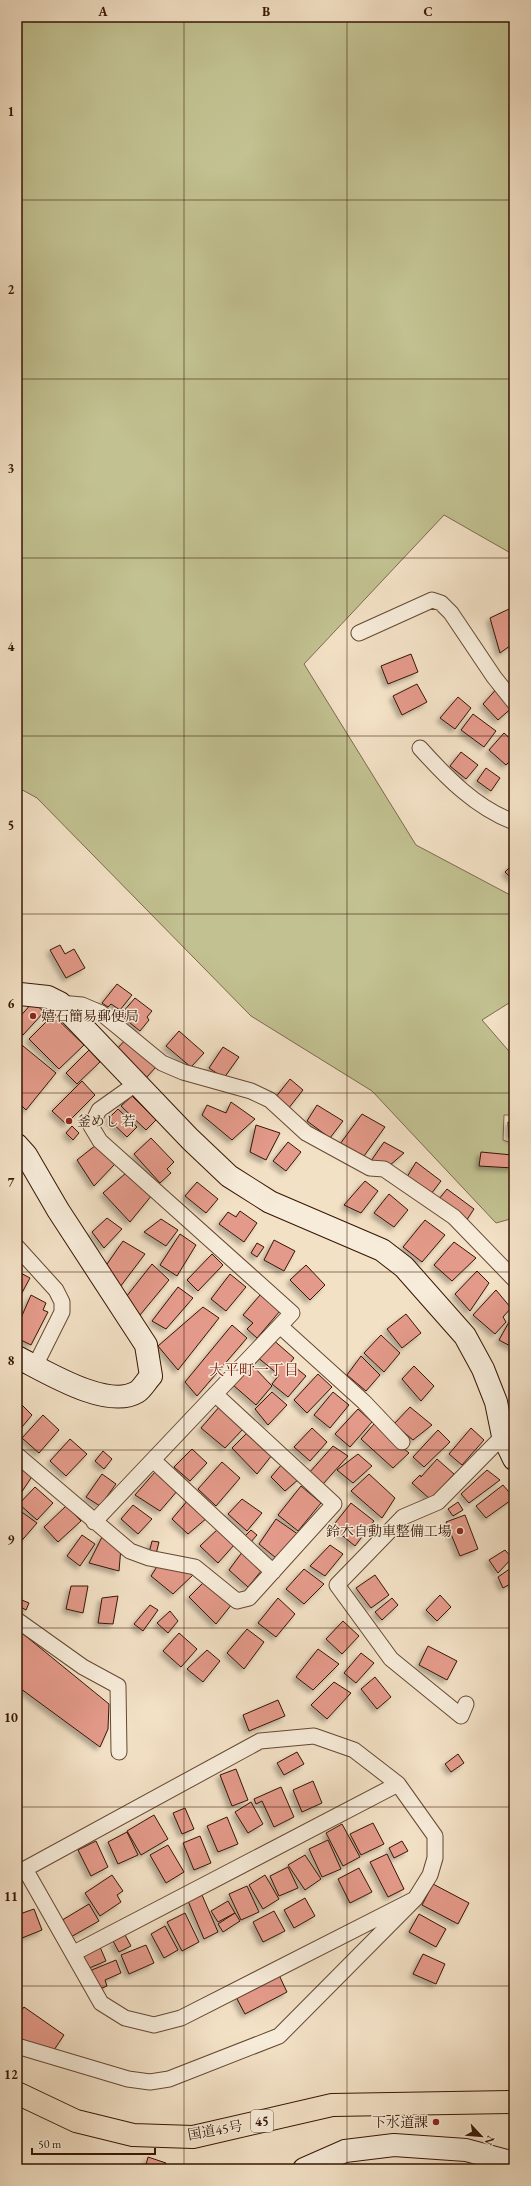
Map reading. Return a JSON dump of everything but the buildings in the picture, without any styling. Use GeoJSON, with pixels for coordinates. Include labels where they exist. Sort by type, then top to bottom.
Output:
{"type":"FeatureCollection","features":[{"type":"Feature","properties":{"kind":"highway","name":"国道45号"},"geometry":{"type":"LineString","coordinates":[[17,2093],[76,2121],[133,2135],[193,2137],[332,2104],[514,2102]]}},
{"type":"Feature","properties":{"kind":"street"},"geometry":{"type":"LineString","coordinates":[[359,632],[432,600],[441,603],[451,613],[494,677],[514,702]]}},
{"type":"Feature","properties":{"kind":"street"},"geometry":{"type":"LineString","coordinates":[[420,748],[450,781],[501,817],[514,822]]}},
{"type":"Feature","properties":{"kind":"street"},"geometry":{"type":"LineString","coordinates":[[17,996],[20,994],[48,998],[60,1003],[82,1005],[101,1013],[162,1063],[183,1072],[251,1091],[270,1100],[306,1133],[370,1168],[384,1169],[454,1217],[514,1278]]}},
{"type":"Feature","properties":{"kind":"street"},"geometry":{"type":"LineString","coordinates":[[60,1003],[190,1139],[229,1176],[270,1202],[382,1250],[404,1267],[465,1336],[483,1369],[496,1402],[503,1436],[514,1459]]}},
{"type":"Feature","properties":{"kind":"street"},"geometry":{"type":"LineString","coordinates":[[94,1522],[292,1313],[100,1141],[91,1126],[99,1110],[137,1083]]}},
{"type":"Feature","properties":{"kind":"street"},"geometry":{"type":"LineString","coordinates":[[17,1145],[26,1155],[58,1210],[146,1345],[151,1376],[138,1392],[115,1398],[75,1386],[26,1362],[62,1312],[62,1302],[56,1290],[17,1247]]}},
{"type":"Feature","properties":{"kind":"street"},"geometry":{"type":"LineString","coordinates":[[280,1326],[364,1402],[402,1442]]}},
{"type":"Feature","properties":{"kind":"street"},"geometry":{"type":"LineString","coordinates":[[17,1455],[130,1552],[149,1558],[195,1568],[237,1601],[249,1598],[334,1504],[215,1394]]}},
{"type":"Feature","properties":{"kind":"street"},"geometry":{"type":"LineString","coordinates":[[466,1704],[460,1716],[391,1659],[337,1585],[403,1517],[438,1502],[503,1436]]}},
{"type":"Feature","properties":{"kind":"street"},"geometry":{"type":"LineString","coordinates":[[153,1460],[273,1572]]}},
{"type":"Feature","properties":{"kind":"street"},"geometry":{"type":"LineString","coordinates":[[17,1620],[83,1667],[118,1686],[119,1752]]}},
{"type":"Feature","properties":{"kind":"street"},"geometry":{"type":"LineString","coordinates":[[17,2046],[128,2079],[150,2082],[169,2079],[280,2036],[415,1899],[430,1875],[435,1858],[435,1836],[398,1784],[354,1750],[314,1736],[260,1741],[25,1869],[101,2003],[125,2018],[154,2025],[181,2018],[415,1899]]}},
{"type":"Feature","properties":{"kind":"street"},"geometry":{"type":"LineString","coordinates":[[74,1953],[398,1784]]}},
{"type":"Feature","properties":{"kind":"street"},"geometry":{"type":"LineString","coordinates":[[304,2169],[345,2151],[394,2144],[466,2150],[514,2163]]}},
{"type":"Feature","properties":{"kind":"shaded area"},"geometry":{"type":"Polygon","coordinates":[[[17,17],[514,17],[514,555],[444,515],[304,664],[416,845],[514,897],[514,1007],[509,1003],[482,1020],[514,1057],[514,1115],[504,1115],[503,1140],[514,1144],[514,1218],[496,1223],[372,1091],[251,1016],[37,798],[17,787],[17,17]]]}},
{"type":"Feature","properties":{"kind":"place","name":"嬉石簡易郵便局"},"geometry":{"type":"Point","coordinates":[33,1016]}},
{"type":"Feature","properties":{"kind":"place","name":"釜めし 若"},"geometry":{"type":"Point","coordinates":[69,1121]}},
{"type":"Feature","properties":{"kind":"place","name":"鈴木自動車整備工場"},"geometry":{"type":"Point","coordinates":[460,1531]}},
{"type":"Feature","properties":{"kind":"place","name":"下水道課"},"geometry":{"type":"Point","coordinates":[436,2122]}},
{"type":"Feature","properties":{"kind":"district","name":"大平町一丁目"},"geometry":{"type":"Point","coordinates":[254,1370]}}]}
